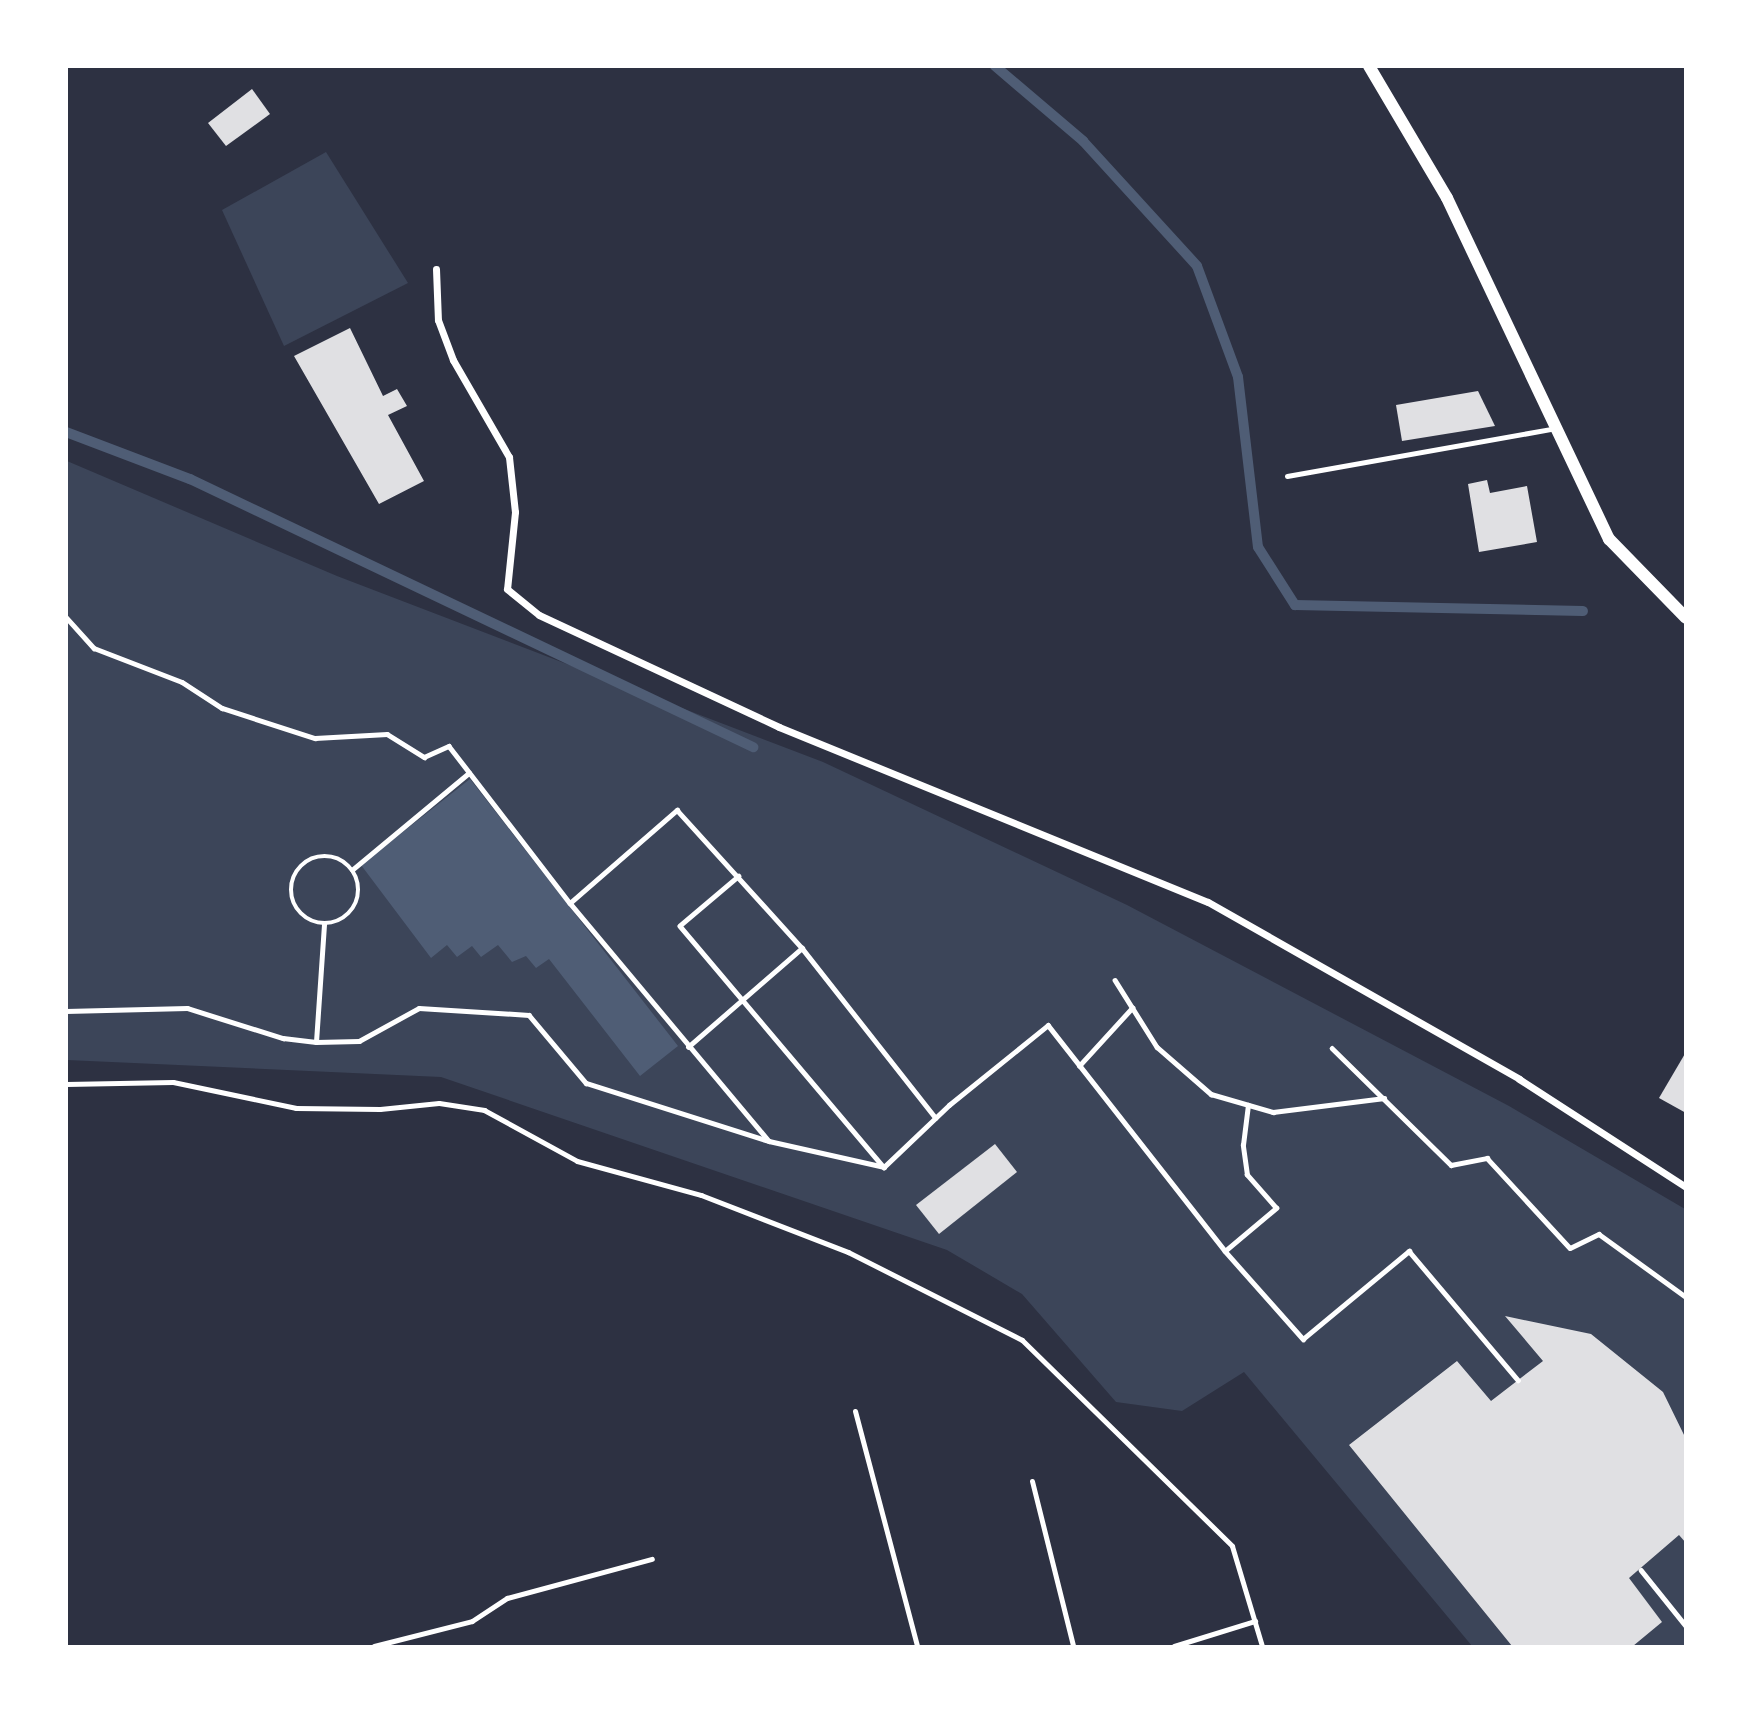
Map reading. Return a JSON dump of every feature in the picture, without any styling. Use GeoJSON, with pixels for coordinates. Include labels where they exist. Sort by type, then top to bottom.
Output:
{"type":"FeatureCollection","features":[{"type":"Feature","properties":{"kind":"street"},"geometry":{"type":"LineString","coordinates":[[1369,66],[1447,198],[1609,540],[1683,613]]}},
{"type":"Feature","properties":{"kind":"street"},"geometry":{"type":"LineString","coordinates":[[436,269],[438,320],[449,350],[509,457],[515,512],[507,589],[539,615],[779,727],[1208,902],[1519,1079],[1685,1187]]}},
{"type":"Feature","properties":{"kind":"lane"},"geometry":{"type":"LineString","coordinates":[[1287,476],[1557,428]]}},
{"type":"Feature","properties":{"kind":"lane"},"geometry":{"type":"LineString","coordinates":[[66,1084],[173,1082],[296,1108],[380,1109],[439,1103],[484,1110],[578,1161],[701,1195],[848,1252],[1022,1340],[1232,1546],[1262,1647]]}},
{"type":"Feature","properties":{"kind":"lane"},"geometry":{"type":"LineString","coordinates":[[855,1411],[917,1647]]}},
{"type":"Feature","properties":{"kind":"lane"},"geometry":{"type":"LineString","coordinates":[[1032,1480],[1073,1647]]}},
{"type":"Feature","properties":{"kind":"lane"},"geometry":{"type":"LineString","coordinates":[[374,1647],[472,1621],[507,1598],[652,1559]]}},
{"type":"Feature","properties":{"kind":"lane"},"geometry":{"type":"LineString","coordinates":[[1174,1647],[1255,1621]]}},
{"type":"Feature","properties":{"kind":"path"},"geometry":{"type":"LineString","coordinates":[[66,617],[94,648],[182,682],[222,708],[315,738],[387,734],[424,757],[449,746],[570,903],[769,1141]]}},
{"type":"Feature","properties":{"kind":"path"},"geometry":{"type":"LineString","coordinates":[[352,870],[469,773]]}},
{"type":"Feature","properties":{"kind":"path"},"geometry":{"type":"LineString","coordinates":[[570,903],[677,810],[802,948],[936,1118]]}},
{"type":"Feature","properties":{"kind":"path"},"geometry":{"type":"LineString","coordinates":[[321,856],[333,857],[352,870],[357,880],[357,902],[344,918],[324,924],[314,923],[298,911],[290,888],[293,877],[309,860],[321,856]]}},
{"type":"Feature","properties":{"kind":"path"},"geometry":{"type":"LineString","coordinates":[[739,876],[680,926],[884,1167]]}},
{"type":"Feature","properties":{"kind":"path"},"geometry":{"type":"LineString","coordinates":[[316,1042],[324,924]]}},
{"type":"Feature","properties":{"kind":"path"},"geometry":{"type":"LineString","coordinates":[[688,1047],[802,948]]}},
{"type":"Feature","properties":{"kind":"path"},"geometry":{"type":"LineString","coordinates":[[1115,980],[1157,1047],[1211,1094],[1273,1112],[1384,1098]]}},
{"type":"Feature","properties":{"kind":"path"},"geometry":{"type":"LineString","coordinates":[[66,1011],[187,1008],[283,1038],[316,1042],[359,1041],[419,1008],[528,1015],[586,1083],[769,1141],[884,1167]]}},
{"type":"Feature","properties":{"kind":"path"},"geometry":{"type":"LineString","coordinates":[[1079,1066],[1132,1008]]}},
{"type":"Feature","properties":{"kind":"path"},"geometry":{"type":"LineString","coordinates":[[884,1167],[936,1118],[1048,1025],[1226,1251],[1303,1339],[1409,1251],[1518,1380]]}},
{"type":"Feature","properties":{"kind":"path"},"geometry":{"type":"LineString","coordinates":[[1332,1048],[1451,1165],[1486,1158],[1570,1248],[1599,1234],[1685,1297]]}},
{"type":"Feature","properties":{"kind":"path"},"geometry":{"type":"LineString","coordinates":[[1226,1251],[1276,1208],[1247,1175],[1243,1145],[1248,1105]]}},
{"type":"Feature","properties":{"kind":"path"},"geometry":{"type":"LineString","coordinates":[[1641,1570],[1685,1626]]}},
{"type":"Feature","properties":{"kind":"shaded area"},"geometry":{"type":"Polygon","coordinates":[[[326,152],[408,283],[284,346],[222,210],[326,152]]]}},
{"type":"Feature","properties":{"kind":"shaded area"},"geometry":{"type":"Polygon","coordinates":[[[67,461],[337,576],[823,762],[1127,905],[1509,1106],[1685,1209],[1685,1646],[1472,1646],[1244,1372],[1182,1411],[1116,1402],[1022,1294],[947,1250],[441,1077],[67,1060],[67,461]]]}},
{"type":"Feature","properties":{"kind":"shaded area"},"geometry":{"type":"Polygon","coordinates":[[[470,779],[678,1046],[640,1076],[549,959],[536,968],[526,956],[512,962],[498,945],[481,957],[472,946],[457,957],[447,945],[431,958],[361,865],[470,779]]]}},
{"type":"Feature","properties":{"kind":"building"},"geometry":{"type":"Polygon","coordinates":[[[252,89],[270,114],[226,146],[208,123],[252,89]]]}},
{"type":"Feature","properties":{"kind":"building"},"geometry":{"type":"Polygon","coordinates":[[[350,328],[383,396],[397,389],[407,406],[388,415],[424,481],[379,504],[294,356],[350,328]]]}},
{"type":"Feature","properties":{"kind":"building"},"geometry":{"type":"Polygon","coordinates":[[[1478,391],[1495,426],[1402,441],[1396,405],[1478,391]]]}},
{"type":"Feature","properties":{"kind":"building"},"geometry":{"type":"Polygon","coordinates":[[[1487,480],[1490,493],[1527,486],[1537,542],[1479,552],[1468,484],[1487,480]]]}},
{"type":"Feature","properties":{"kind":"building"},"geometry":{"type":"Polygon","coordinates":[[[1686,1052],[1686,1113],[1659,1098],[1686,1052]]]}},
{"type":"Feature","properties":{"kind":"building"},"geometry":{"type":"Polygon","coordinates":[[[995,1144],[1017,1172],[939,1234],[916,1205],[995,1144]]]}},
{"type":"Feature","properties":{"kind":"building"},"geometry":{"type":"Polygon","coordinates":[[[1505,1316],[1591,1334],[1663,1392],[1686,1439],[1686,1543],[1679,1535],[1629,1578],[1662,1622],[1633,1646],[1512,1646],[1349,1445],[1457,1361],[1491,1401],[1543,1361],[1505,1316]]]}},
{"type":"Feature","properties":{"kind":"waterway"},"geometry":{"type":"LineString","coordinates":[[995,66],[1083,141],[1197,266],[1238,377],[1258,547],[1295,605],[1583,611]]}},
{"type":"Feature","properties":{"kind":"waterway"},"geometry":{"type":"LineString","coordinates":[[66,432],[190,479],[753,747]]}}]}
